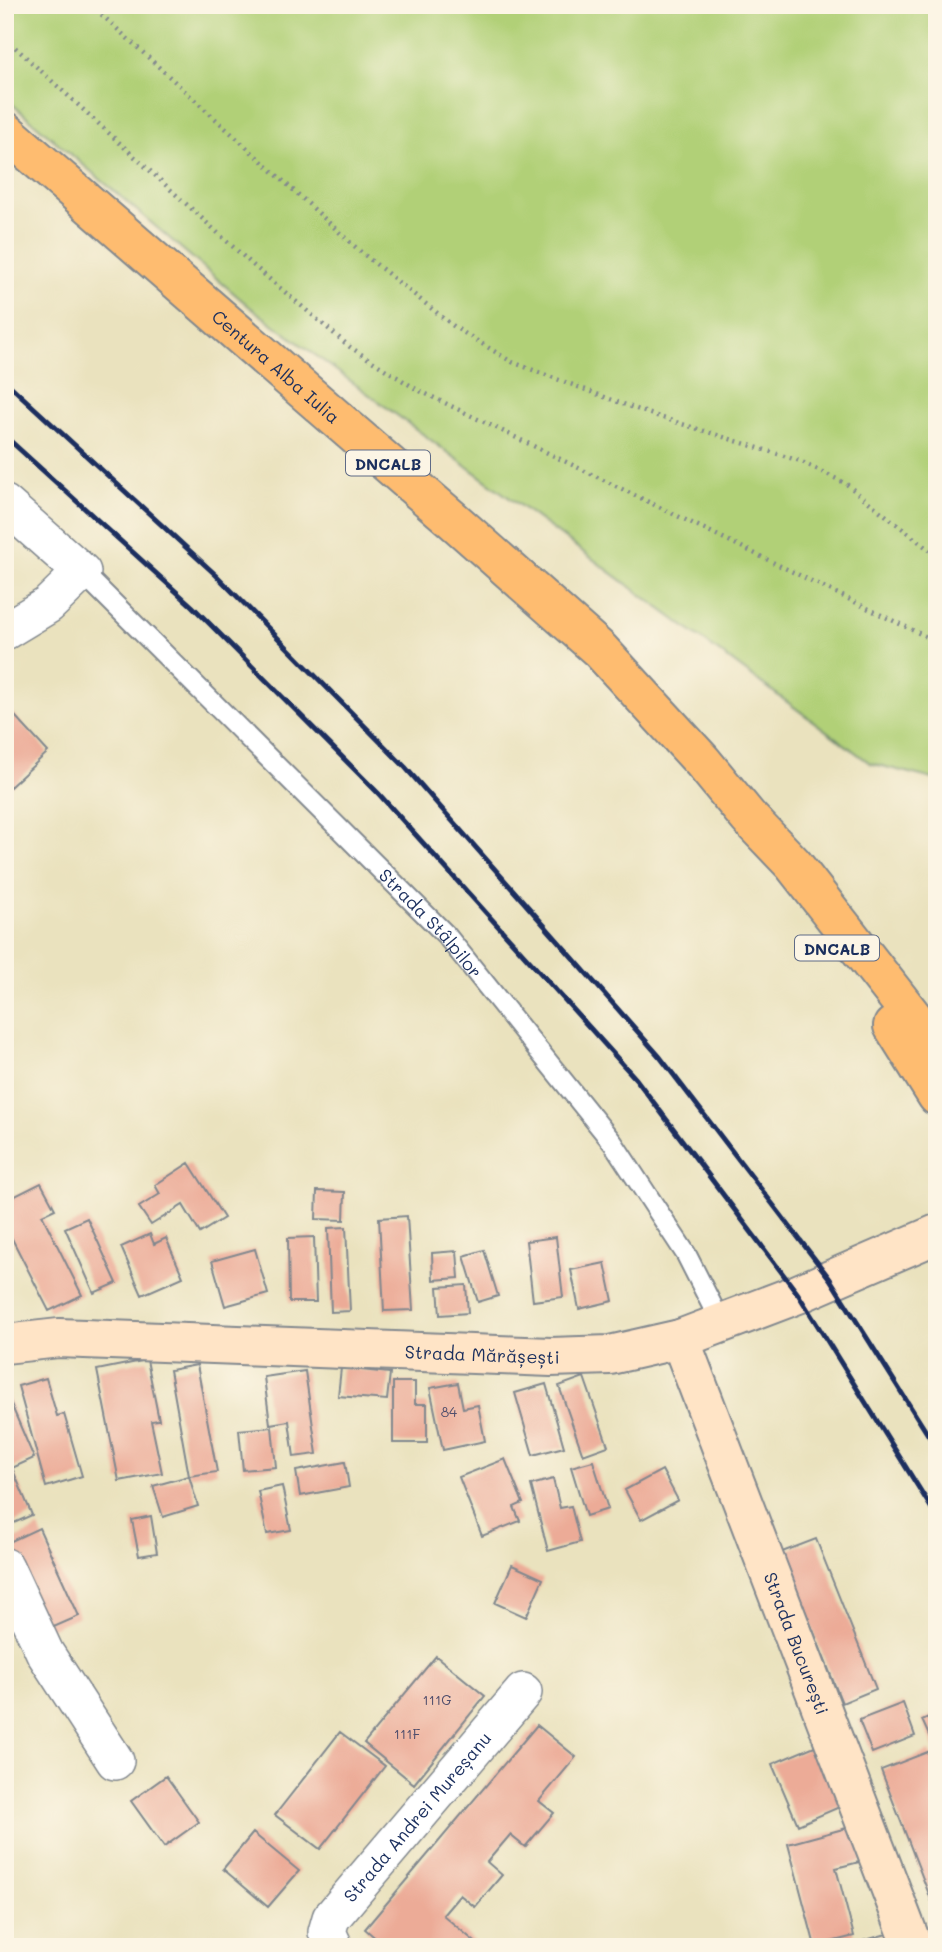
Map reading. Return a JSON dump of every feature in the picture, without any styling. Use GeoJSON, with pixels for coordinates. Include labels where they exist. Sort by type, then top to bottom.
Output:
{"type":"FeatureCollection","features":[{"type":"Feature","properties":{"kind":"main road","name":"Centura Alba Iulia"},"geometry":{"type":"LineString","coordinates":[[5,131],[443,510],[600,650],[793,864],[937,1048]]}},
{"type":"Feature","properties":{"kind":"main road","name":"Centura Alba Iulia"},"geometry":{"type":"LineString","coordinates":[[748,817],[780,873],[902,1039],[937,1096]]}},
{"type":"Feature","properties":{"kind":"main road","name":"Strada Mărășești"},"geometry":{"type":"LineString","coordinates":[[5,1344],[59,1338],[551,1357],[610,1354],[680,1339],[798,1294],[937,1234]]}},
{"type":"Feature","properties":{"kind":"main road","name":"Strada București"},"geometry":{"type":"LineString","coordinates":[[680,1339],[913,1947]]}},
{"type":"Feature","properties":{"kind":"street"},"geometry":{"type":"LineString","coordinates":[[5,504],[82,572],[48,605],[5,631]]}},
{"type":"Feature","properties":{"kind":"street"},"geometry":{"type":"LineString","coordinates":[[5,1567],[45,1653],[115,1761]]}},
{"type":"Feature","properties":{"kind":"street","name":"Strada Andrei Mureșanu"},"geometry":{"type":"LineString","coordinates":[[334,1947],[327,1932],[331,1918],[523,1692]]}},
{"type":"Feature","properties":{"kind":"lane","name":"Strada Stâlpilor"},"geometry":{"type":"LineString","coordinates":[[82,572],[446,935],[613,1143],[686,1254],[721,1323]]}},
{"type":"Feature","properties":{"kind":"path"},"geometry":{"type":"LineString","coordinates":[[91,5],[362,253],[456,328],[512,362],[647,413],[800,461],[845,483],[937,556]]}},
{"type":"Feature","properties":{"kind":"path"},"geometry":{"type":"LineString","coordinates":[[5,38],[254,266],[350,347],[416,389],[937,642]]}},
{"type":"Feature","properties":{"kind":"green space"},"geometry":{"type":"Polygon","coordinates":[[[5,5],[937,5],[937,780],[870,763],[250,307],[5,98],[5,5]]]}},
{"type":"Feature","properties":{"kind":"building"},"geometry":{"type":"Polygon","coordinates":[[[5,705],[48,752],[10,787],[5,781],[5,705]]]}},
{"type":"Feature","properties":{"kind":"building"},"geometry":{"type":"Polygon","coordinates":[[[189,1163],[224,1218],[200,1233],[183,1205],[151,1225],[139,1207],[160,1194],[155,1185],[189,1163]]]}},
{"type":"Feature","properties":{"kind":"building"},"geometry":{"type":"Polygon","coordinates":[[[41,1183],[55,1209],[42,1215],[82,1295],[49,1311],[5,1225],[5,1201],[41,1183]]]}},
{"type":"Feature","properties":{"kind":"building"},"geometry":{"type":"Polygon","coordinates":[[[317,1191],[345,1192],[344,1220],[316,1219],[317,1191]]]}},
{"type":"Feature","properties":{"kind":"building"},"geometry":{"type":"Polygon","coordinates":[[[407,1216],[413,1310],[384,1311],[379,1218],[407,1216]]]}},
{"type":"Feature","properties":{"kind":"building"},"geometry":{"type":"Polygon","coordinates":[[[87,1218],[117,1283],[94,1293],[65,1228],[87,1218]]]}},
{"type":"Feature","properties":{"kind":"building"},"geometry":{"type":"Polygon","coordinates":[[[346,1227],[350,1311],[331,1312],[328,1228],[346,1227]]]}},
{"type":"Feature","properties":{"kind":"building"},"geometry":{"type":"Polygon","coordinates":[[[150,1234],[154,1244],[166,1238],[183,1277],[142,1295],[121,1247],[150,1234]]]}},
{"type":"Feature","properties":{"kind":"building"},"geometry":{"type":"Polygon","coordinates":[[[314,1237],[316,1302],[289,1302],[288,1238],[314,1237]]]}},
{"type":"Feature","properties":{"kind":"building"},"geometry":{"type":"Polygon","coordinates":[[[556,1237],[563,1297],[533,1301],[526,1241],[556,1237]]]}},
{"type":"Feature","properties":{"kind":"building"},"geometry":{"type":"Polygon","coordinates":[[[255,1249],[268,1294],[225,1306],[212,1261],[255,1249]]]}},
{"type":"Feature","properties":{"kind":"building"},"geometry":{"type":"Polygon","coordinates":[[[484,1250],[498,1296],[478,1302],[464,1256],[484,1250]]]}},
{"type":"Feature","properties":{"kind":"building"},"geometry":{"type":"Polygon","coordinates":[[[457,1251],[459,1278],[433,1280],[432,1253],[457,1251]]]}},
{"type":"Feature","properties":{"kind":"building"},"geometry":{"type":"Polygon","coordinates":[[[605,1263],[613,1301],[579,1309],[571,1270],[605,1263]]]}},
{"type":"Feature","properties":{"kind":"building"},"geometry":{"type":"Polygon","coordinates":[[[466,1285],[468,1313],[440,1315],[438,1287],[466,1285]]]}},
{"type":"Feature","properties":{"kind":"building"},"geometry":{"type":"Polygon","coordinates":[[[147,1360],[159,1420],[151,1421],[162,1473],[119,1481],[97,1370],[147,1360]]]}},
{"type":"Feature","properties":{"kind":"building"},"geometry":{"type":"Polygon","coordinates":[[[197,1365],[217,1472],[189,1476],[170,1370],[197,1365]]]}},
{"type":"Feature","properties":{"kind":"building"},"geometry":{"type":"Polygon","coordinates":[[[341,1368],[390,1373],[387,1400],[338,1396],[341,1368]]]}},
{"type":"Feature","properties":{"kind":"building"},"geometry":{"type":"Polygon","coordinates":[[[305,1371],[317,1454],[294,1457],[289,1421],[270,1424],[264,1377],[305,1371]]]}},
{"type":"Feature","properties":{"kind":"building"},"geometry":{"type":"Polygon","coordinates":[[[584,1377],[608,1446],[583,1455],[559,1386],[584,1377]]]}},
{"type":"Feature","properties":{"kind":"building"},"geometry":{"type":"Polygon","coordinates":[[[46,1378],[57,1416],[64,1414],[82,1476],[46,1487],[18,1386],[46,1378]]]}},
{"type":"Feature","properties":{"kind":"building"},"geometry":{"type":"Polygon","coordinates":[[[393,1382],[415,1382],[415,1404],[427,1404],[427,1443],[393,1443],[393,1382]]]}},
{"type":"Feature","properties":{"kind":"building"},"geometry":{"type":"Polygon","coordinates":[[[458,1383],[463,1408],[478,1405],[485,1441],[443,1450],[430,1388],[458,1383]]]}},
{"type":"Feature","properties":{"kind":"building"},"geometry":{"type":"Polygon","coordinates":[[[546,1384],[564,1447],[533,1455],[515,1393],[546,1384]]]}},
{"type":"Feature","properties":{"kind":"building"},"geometry":{"type":"Polygon","coordinates":[[[5,1390],[34,1458],[12,1468],[32,1515],[5,1527],[5,1390]]]}},
{"type":"Feature","properties":{"kind":"building"},"geometry":{"type":"Polygon","coordinates":[[[272,1427],[276,1467],[243,1470],[239,1430],[272,1427]]]}},
{"type":"Feature","properties":{"kind":"building"},"geometry":{"type":"Polygon","coordinates":[[[505,1459],[523,1503],[514,1507],[520,1521],[482,1536],[459,1477],[505,1459]]]}},
{"type":"Feature","properties":{"kind":"building"},"geometry":{"type":"Polygon","coordinates":[[[593,1461],[608,1509],[586,1516],[571,1467],[593,1461]]]}},
{"type":"Feature","properties":{"kind":"building"},"geometry":{"type":"Polygon","coordinates":[[[345,1462],[349,1487],[300,1496],[296,1471],[345,1462]]]}},
{"type":"Feature","properties":{"kind":"building"},"geometry":{"type":"Polygon","coordinates":[[[662,1470],[678,1500],[641,1520],[625,1490],[662,1470]]]}},
{"type":"Feature","properties":{"kind":"building"},"geometry":{"type":"Polygon","coordinates":[[[189,1476],[198,1506],[163,1517],[153,1486],[189,1476]]]}},
{"type":"Feature","properties":{"kind":"building"},"geometry":{"type":"Polygon","coordinates":[[[553,1479],[560,1508],[571,1506],[580,1542],[548,1551],[531,1485],[553,1479]]]}},
{"type":"Feature","properties":{"kind":"building"},"geometry":{"type":"Polygon","coordinates":[[[282,1486],[291,1530],[267,1534],[258,1491],[282,1486]]]}},
{"type":"Feature","properties":{"kind":"building"},"geometry":{"type":"Polygon","coordinates":[[[151,1516],[157,1553],[139,1556],[132,1520],[151,1516]]]}},
{"type":"Feature","properties":{"kind":"building"},"geometry":{"type":"Polygon","coordinates":[[[39,1528],[79,1616],[47,1630],[7,1543],[39,1528]]]}},
{"type":"Feature","properties":{"kind":"building"},"geometry":{"type":"Polygon","coordinates":[[[816,1539],[876,1689],[842,1703],[782,1552],[816,1539]]]}},
{"type":"Feature","properties":{"kind":"building"},"geometry":{"type":"Polygon","coordinates":[[[512,1565],[543,1579],[526,1617],[495,1603],[512,1565]]]}},
{"type":"Feature","properties":{"kind":"building"},"geometry":{"type":"Polygon","coordinates":[[[436,1656],[485,1696],[414,1784],[364,1743],[436,1656]]]}},
{"type":"Feature","properties":{"kind":"building"},"geometry":{"type":"Polygon","coordinates":[[[903,1703],[915,1736],[872,1753],[859,1720],[903,1703]]]}},
{"type":"Feature","properties":{"kind":"building"},"geometry":{"type":"Polygon","coordinates":[[[937,1713],[937,1753],[922,1720],[937,1713]]]}},
{"type":"Feature","properties":{"kind":"building"},"geometry":{"type":"Polygon","coordinates":[[[537,1725],[576,1757],[539,1801],[554,1813],[525,1847],[510,1835],[487,1862],[502,1875],[475,1907],[460,1895],[443,1915],[481,1947],[386,1947],[365,1929],[537,1725]]]}},
{"type":"Feature","properties":{"kind":"building"},"geometry":{"type":"Polygon","coordinates":[[[340,1732],[385,1766],[320,1849],[275,1815],[340,1732]]]}},
{"type":"Feature","properties":{"kind":"building"},"geometry":{"type":"Polygon","coordinates":[[[824,1742],[851,1802],[798,1825],[772,1764],[824,1742]]]}},
{"type":"Feature","properties":{"kind":"building"},"geometry":{"type":"Polygon","coordinates":[[[930,1751],[937,1769],[937,1915],[881,1770],[930,1751]]]}},
{"type":"Feature","properties":{"kind":"building"},"geometry":{"type":"Polygon","coordinates":[[[166,1776],[199,1822],[164,1847],[131,1801],[166,1776]]]}},
{"type":"Feature","properties":{"kind":"building"},"geometry":{"type":"Polygon","coordinates":[[[854,1826],[863,1861],[836,1868],[854,1936],[815,1946],[788,1844],[854,1826]]]}},
{"type":"Feature","properties":{"kind":"building"},"geometry":{"type":"Polygon","coordinates":[[[253,1833],[299,1871],[268,1907],[223,1869],[253,1833]]]}},
{"type":"Feature","properties":{"kind":"building"},"geometry":{"type":"Polygon","coordinates":[[[897,1931],[902,1947],[845,1947],[845,1946],[897,1931]]]}},
{"type":"Feature","properties":{"kind":"railway"},"geometry":{"type":"LineString","coordinates":[[5,381],[216,575],[405,767],[660,1057],[830,1279],[937,1449]]}},
{"type":"Feature","properties":{"kind":"railway"},"geometry":{"type":"LineString","coordinates":[[5,436],[192,606],[378,793],[636,1079],[798,1294],[937,1517]]}}]}
